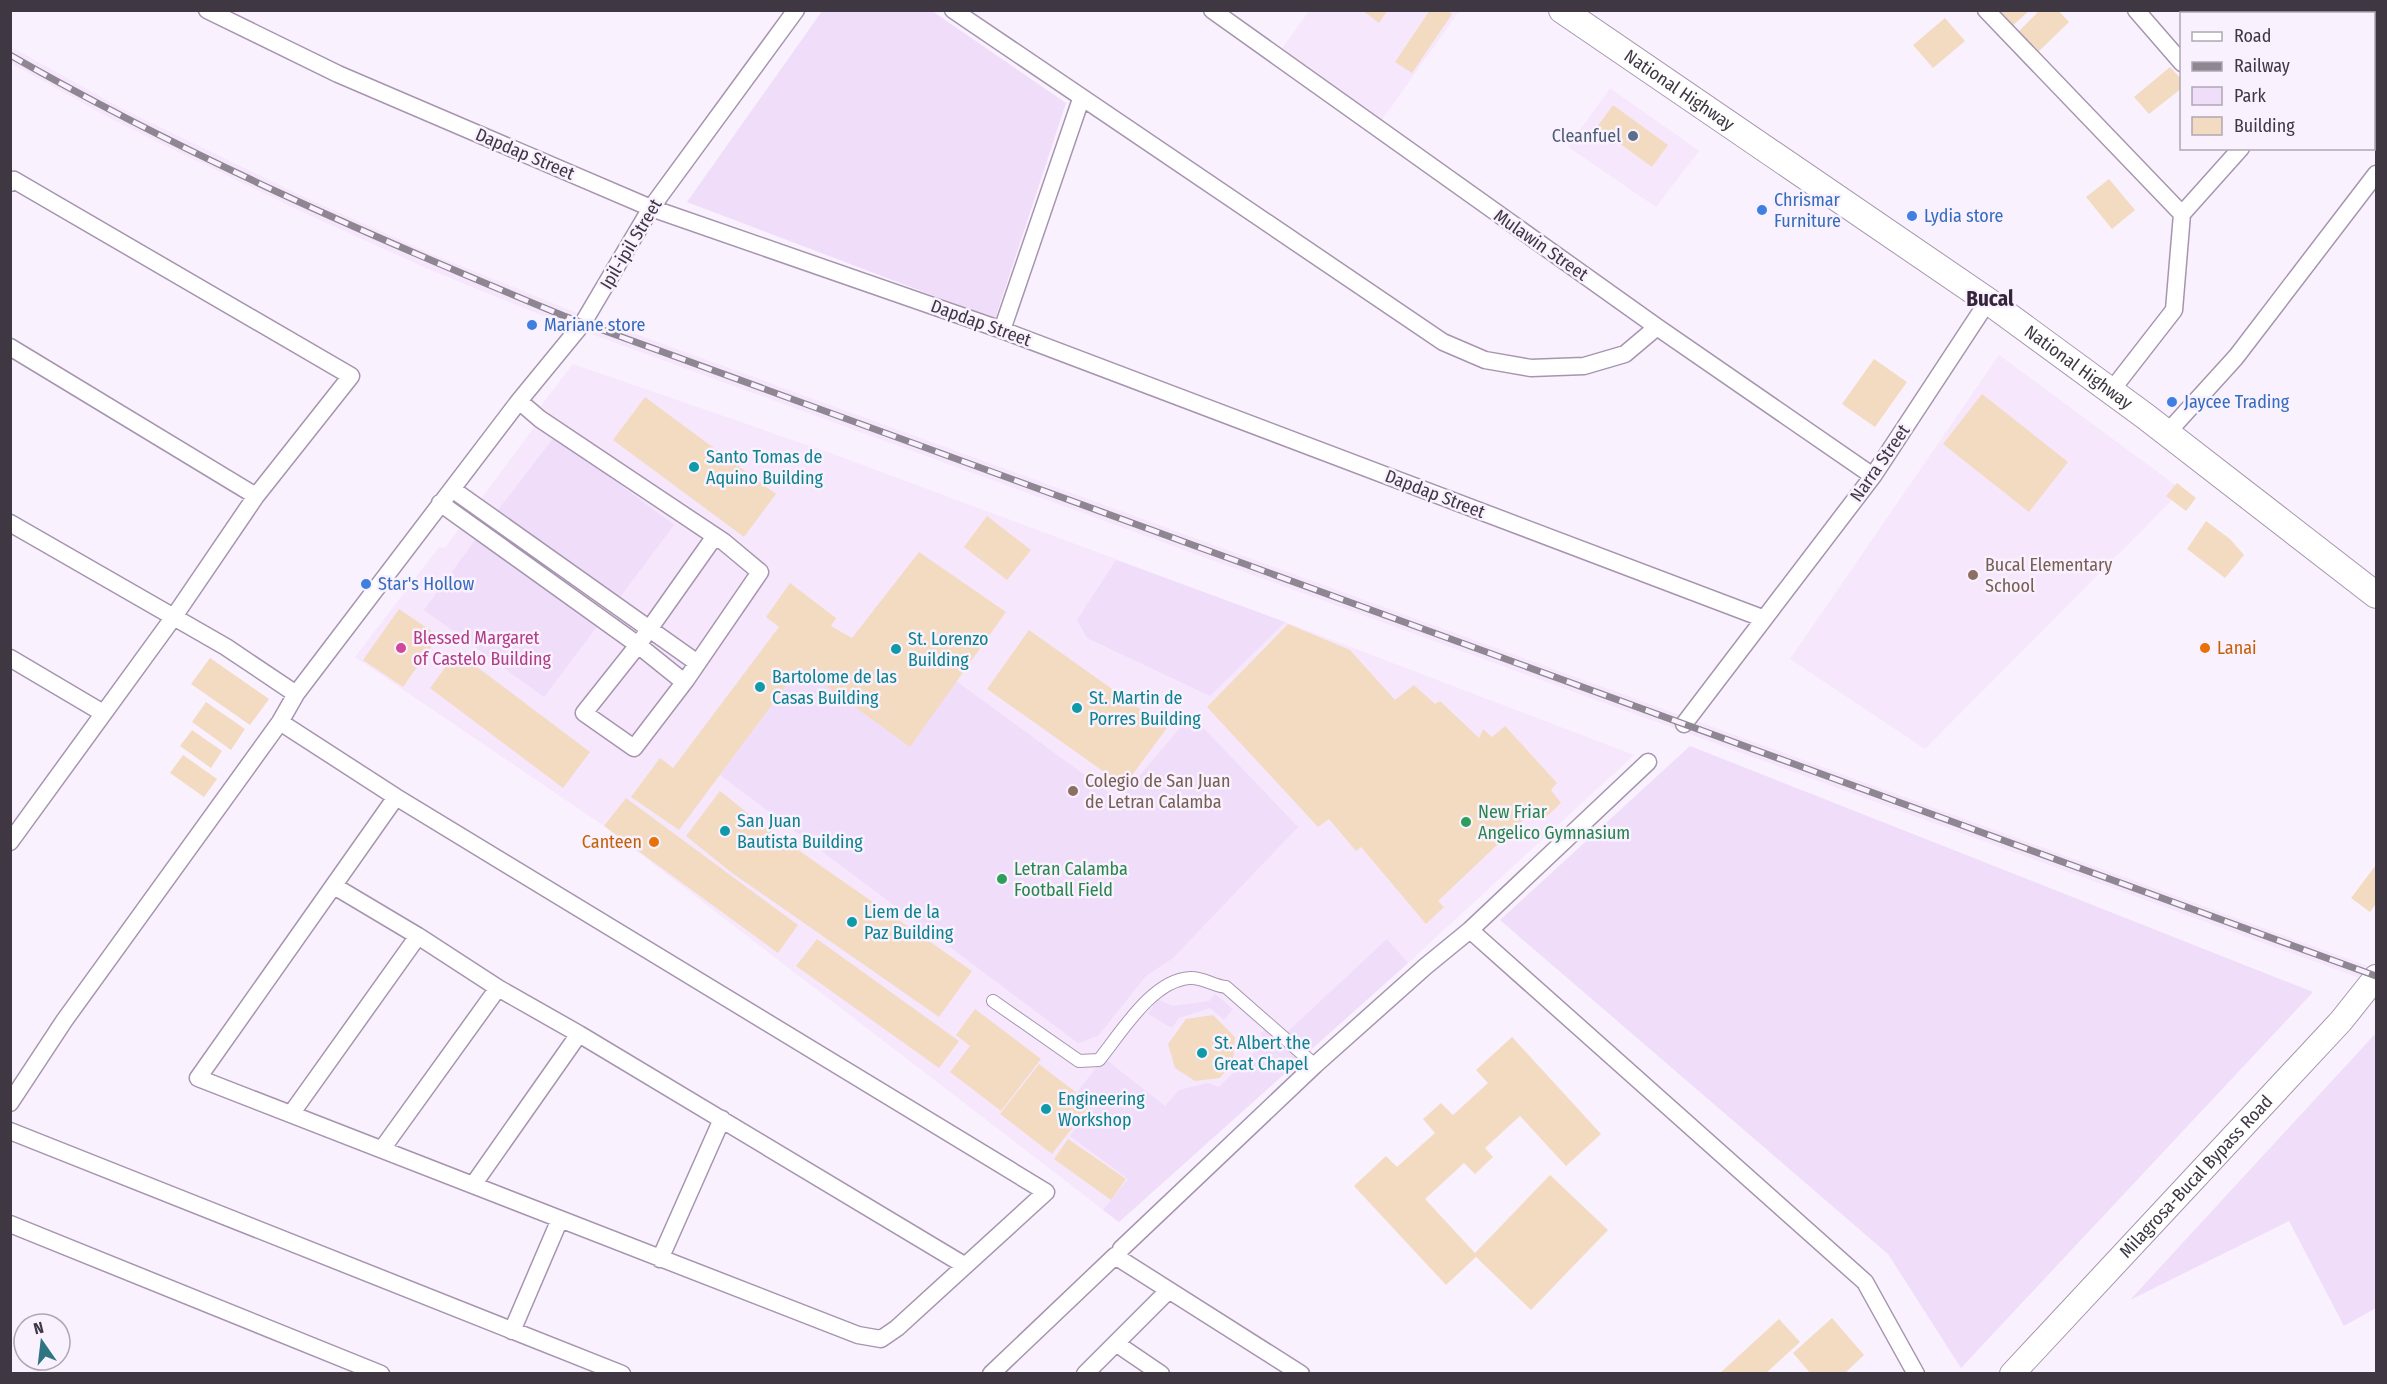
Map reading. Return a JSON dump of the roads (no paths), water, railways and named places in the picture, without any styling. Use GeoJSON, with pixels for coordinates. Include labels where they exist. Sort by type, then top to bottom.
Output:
{"type":"FeatureCollection","features":[{"type":"Feature","properties":{"kind":"main road","name":"National Highway"},"geometry":{"type":"LineString","coordinates":[[1574,13],[1988,301],[2168,433],[2376,595]]}},
{"type":"Feature","properties":{"kind":"main road","name":"Milagrosa-Bucal Bypass Road"},"geometry":{"type":"LineString","coordinates":[[2012,1374],[2341,1021],[2376,977]]}},
{"type":"Feature","properties":{"kind":"street","name":"Ipil-ipil Street"},"geometry":{"type":"LineString","coordinates":[[10,1103],[64,1021],[280,722],[296,694],[519,401],[584,323],[651,208],[796,10]]}},
{"type":"Feature","properties":{"kind":"street"},"geometry":{"type":"LineString","coordinates":[[953,10],[1081,99],[1443,342],[1485,360],[1531,368],[1584,366],[1625,354],[1657,327]]}},
{"type":"Feature","properties":{"kind":"street","name":"Mulawin Street"},"geometry":{"type":"LineString","coordinates":[[1212,10],[1657,327],[1873,476]]}},
{"type":"Feature","properties":{"kind":"street"},"geometry":{"type":"LineString","coordinates":[[1986,10],[2181,214]]}},
{"type":"Feature","properties":{"kind":"street"},"geometry":{"type":"LineString","coordinates":[[2136,10],[2180,62]]}},
{"type":"Feature","properties":{"kind":"street","name":"Dapdap Street"},"geometry":{"type":"LineString","coordinates":[[217,13],[338,74],[651,208],[1002,330],[1762,618]]}},
{"type":"Feature","properties":{"kind":"street"},"geometry":{"type":"LineString","coordinates":[[1002,330],[1081,99]]}},
{"type":"Feature","properties":{"kind":"street"},"geometry":{"type":"LineString","coordinates":[[2111,391],[2174,310],[2181,214],[2239,150]]}},
{"type":"Feature","properties":{"kind":"street"},"geometry":{"type":"LineString","coordinates":[[2168,433],[2236,357],[2376,174]]}},
{"type":"Feature","properties":{"kind":"street"},"geometry":{"type":"LineString","coordinates":[[10,183],[14,180],[351,376],[256,496],[172,618],[10,842]]}},
{"type":"Feature","properties":{"kind":"street","name":"Narra Street"},"geometry":{"type":"LineString","coordinates":[[1684,724],[1762,618],[1873,476],[1988,301]]}},
{"type":"Feature","properties":{"kind":"street"},"geometry":{"type":"LineString","coordinates":[[10,347],[256,496]]}},
{"type":"Feature","properties":{"kind":"street"},"geometry":{"type":"LineString","coordinates":[[519,401],[540,418],[715,536],[760,572],[684,682],[634,748],[584,713],[638,645],[715,536]]}},
{"type":"Feature","properties":{"kind":"street"},"geometry":{"type":"LineString","coordinates":[[452,489],[696,663]]}},
{"type":"Feature","properties":{"kind":"street"},"geometry":{"type":"LineString","coordinates":[[440,503],[638,645],[684,682]]}},
{"type":"Feature","properties":{"kind":"street"},"geometry":{"type":"LineString","coordinates":[[10,523],[226,647],[296,694]]}},
{"type":"Feature","properties":{"kind":"street"},"geometry":{"type":"LineString","coordinates":[[10,658],[103,713]]}},
{"type":"Feature","properties":{"kind":"street"},"geometry":{"type":"LineString","coordinates":[[280,722],[396,797],[1046,1192],[897,1328],[881,1339],[858,1335],[198,1077],[396,797]]}},
{"type":"Feature","properties":{"kind":"street"},"geometry":{"type":"LineString","coordinates":[[1121,1249],[1315,1065],[1470,930],[1648,762]]}},
{"type":"Feature","properties":{"kind":"street"},"geometry":{"type":"LineString","coordinates":[[334,886],[418,936],[498,988],[722,1119],[964,1265]]}},
{"type":"Feature","properties":{"kind":"street"},"geometry":{"type":"LineString","coordinates":[[1470,930],[1865,1282],[1916,1374]]}},
{"type":"Feature","properties":{"kind":"street"},"geometry":{"type":"LineString","coordinates":[[291,1114],[418,936]]}},
{"type":"Feature","properties":{"kind":"street"},"geometry":{"type":"LineString","coordinates":[[993,1001],[1079,1061],[1099,1060],[1154,994],[1171,982],[1192,978],[1215,986],[1226,987],[1315,1065]]}},
{"type":"Feature","properties":{"kind":"street"},"geometry":{"type":"LineString","coordinates":[[382,1149],[498,988]]}},
{"type":"Feature","properties":{"kind":"street"},"geometry":{"type":"LineString","coordinates":[[473,1185],[579,1034]]}},
{"type":"Feature","properties":{"kind":"street"},"geometry":{"type":"LineString","coordinates":[[660,1259],[722,1119]]}},
{"type":"Feature","properties":{"kind":"street"},"geometry":{"type":"LineString","coordinates":[[10,1131],[622,1374]]}},
{"type":"Feature","properties":{"kind":"street"},"geometry":{"type":"LineString","coordinates":[[512,1331],[560,1219]]}},
{"type":"Feature","properties":{"kind":"street"},"geometry":{"type":"LineString","coordinates":[[10,1224],[381,1374]]}},
{"type":"Feature","properties":{"kind":"street"},"geometry":{"type":"LineString","coordinates":[[991,1374],[1115,1256],[1301,1374]]}},
{"type":"Feature","properties":{"kind":"street"},"geometry":{"type":"LineString","coordinates":[[1085,1374],[1168,1291]]}},
{"type":"Feature","properties":{"kind":"street"},"geometry":{"type":"LineString","coordinates":[[1117,1344],[1161,1374]]}},
{"type":"Feature","properties":{"kind":"railway"},"geometry":{"type":"LineString","coordinates":[[10,55],[145,128],[283,195],[564,316],[2376,976]]}},
{"type":"Feature","properties":{"kind":"place","name":"Cleanfuel"},"geometry":{"type":"Point","coordinates":[1633,136]}},
{"type":"Feature","properties":{"kind":"place","name":"Chrismar Furniture"},"geometry":{"type":"Point","coordinates":[1762,210]}},
{"type":"Feature","properties":{"kind":"place","name":"Lydia store"},"geometry":{"type":"Point","coordinates":[1912,216]}},
{"type":"Feature","properties":{"kind":"place","name":"Mariane store"},"geometry":{"type":"Point","coordinates":[532,325]}},
{"type":"Feature","properties":{"kind":"place","name":"Jaycee Trading"},"geometry":{"type":"Point","coordinates":[2172,402]}},
{"type":"Feature","properties":{"kind":"place","name":"Santo Tomas de Aquino Building"},"geometry":{"type":"Point","coordinates":[694,467]}},
{"type":"Feature","properties":{"kind":"place","name":"Bucal Elementary School"},"geometry":{"type":"Point","coordinates":[1973,575]}},
{"type":"Feature","properties":{"kind":"place","name":"Star's Hollow"},"geometry":{"type":"Point","coordinates":[366,584]}},
{"type":"Feature","properties":{"kind":"place","name":"Blessed Margaret of Castelo Building"},"geometry":{"type":"Point","coordinates":[401,648]}},
{"type":"Feature","properties":{"kind":"place","name":"Lanai"},"geometry":{"type":"Point","coordinates":[2205,648]}},
{"type":"Feature","properties":{"kind":"place","name":"St. Lorenzo Building"},"geometry":{"type":"Point","coordinates":[896,649]}},
{"type":"Feature","properties":{"kind":"place","name":"Bartolome de las Casas Building"},"geometry":{"type":"Point","coordinates":[760,687]}},
{"type":"Feature","properties":{"kind":"place","name":"St. Martin de Porres Building"},"geometry":{"type":"Point","coordinates":[1077,708]}},
{"type":"Feature","properties":{"kind":"place","name":"Colegio de San Juan de Letran Calamba"},"geometry":{"type":"Point","coordinates":[1073,791]}},
{"type":"Feature","properties":{"kind":"place","name":"New Friar Angelico Gymnasium"},"geometry":{"type":"Point","coordinates":[1466,822]}},
{"type":"Feature","properties":{"kind":"place","name":"San Juan Bautista Building"},"geometry":{"type":"Point","coordinates":[725,831]}},
{"type":"Feature","properties":{"kind":"place","name":"Canteen"},"geometry":{"type":"Point","coordinates":[654,842]}},
{"type":"Feature","properties":{"kind":"place","name":"Letran Calamba Football Field"},"geometry":{"type":"Point","coordinates":[1002,879]}},
{"type":"Feature","properties":{"kind":"place","name":"Liem de la Paz Building"},"geometry":{"type":"Point","coordinates":[852,922]}},
{"type":"Feature","properties":{"kind":"place","name":"St. Albert the Great Chapel"},"geometry":{"type":"Point","coordinates":[1202,1053]}},
{"type":"Feature","properties":{"kind":"place","name":"Engineering Workshop"},"geometry":{"type":"Point","coordinates":[1046,1109]}},
{"type":"Feature","properties":{"kind":"district","name":"Bucal"},"geometry":{"type":"Point","coordinates":[1990,299]}}]}
